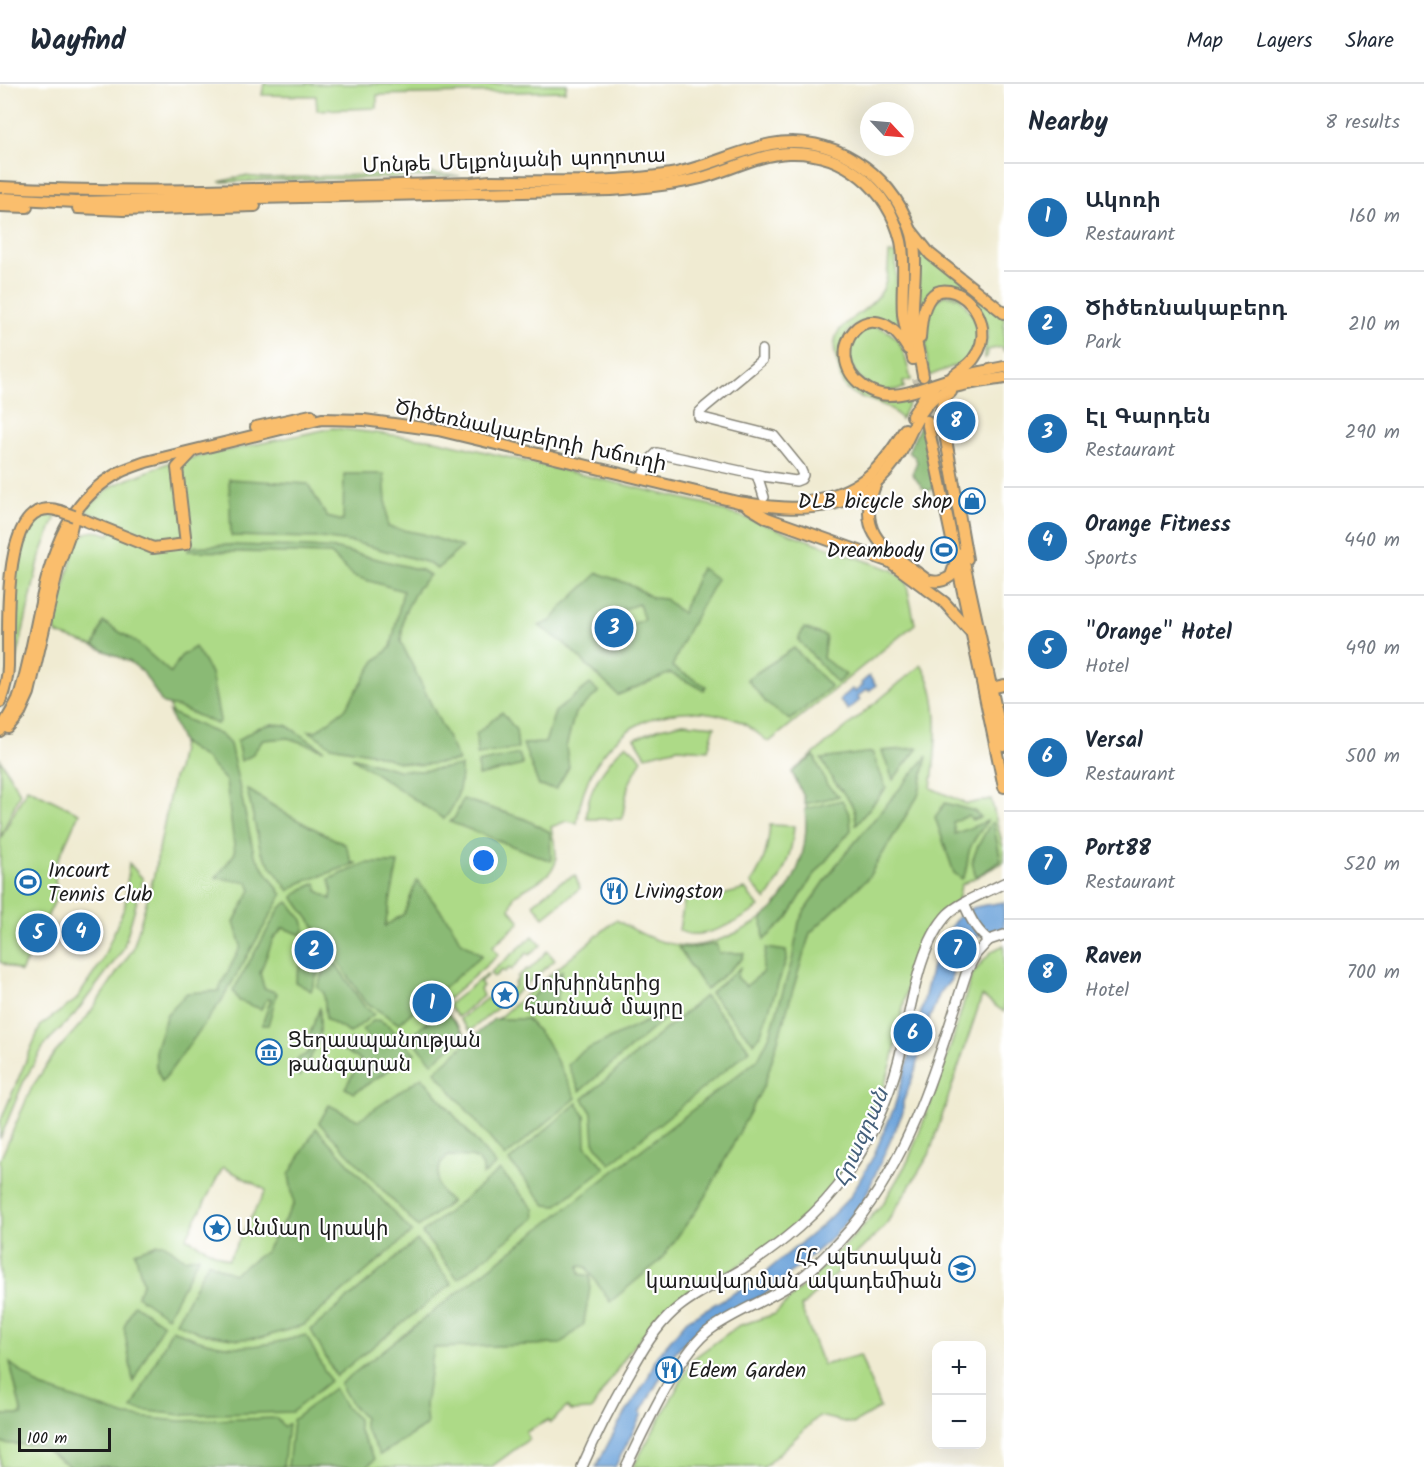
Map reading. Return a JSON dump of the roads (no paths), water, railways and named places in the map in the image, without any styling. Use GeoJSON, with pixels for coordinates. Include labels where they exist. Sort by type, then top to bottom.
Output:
{"type":"FeatureCollection","features":[{"type":"Feature","properties":{"kind":"main road","name":"Մոնթե Մելքոնյանի պողոտա"},"geometry":{"type":"LineString","coordinates":[[0,187],[71,191],[471,188],[544,192],[611,185],[671,174],[770,144],[812,143],[833,148],[872,171],[895,198],[911,230],[915,263],[913,319],[920,377]]}},
{"type":"Feature","properties":{"kind":"main road","name":"Մոնթե Մելքոնյանի պողոտա"},"geometry":{"type":"LineString","coordinates":[[0,198],[76,202],[471,188],[490,181],[660,186],[681,183],[764,157],[788,153],[819,155],[846,166],[866,179],[879,194],[896,225],[903,261],[903,314],[916,355]]}},
{"type":"Feature","properties":{"kind":"main road"},"geometry":{"type":"LineString","coordinates":[[0,206],[123,210],[515,199],[544,192]]}},
{"type":"Feature","properties":{"kind":"main road"},"geometry":{"type":"LineString","coordinates":[[911,230],[930,254],[1004,313]]}},
{"type":"Feature","properties":{"kind":"main road"},"geometry":{"type":"LineString","coordinates":[[916,355],[922,321],[930,298],[944,291],[962,296],[982,323],[983,341],[970,364],[947,380]]}},
{"type":"Feature","properties":{"kind":"main road"},"geometry":{"type":"LineString","coordinates":[[916,355],[893,329],[882,323],[861,324],[852,332],[847,341],[846,356],[849,370],[857,382],[868,390],[887,395],[1004,367]]}},
{"type":"Feature","properties":{"kind":"main road","name":"Ծիծեռնակաբերդի խճուղի"},"geometry":{"type":"LineString","coordinates":[[0,733],[14,708],[22,687],[56,547],[63,530],[76,510],[101,486],[120,472],[146,462],[322,419],[364,420],[438,430],[738,502],[782,509],[813,508],[854,497],[877,480],[895,461],[926,407],[942,392],[1004,378]]}},
{"type":"Feature","properties":{"kind":"main road","name":"Ծիծեռնակաբերդի խճուղի"},"geometry":{"type":"LineString","coordinates":[[0,716],[14,690],[50,546],[71,515],[81,495],[115,468],[136,458],[323,413],[371,415],[441,425],[744,496],[804,502],[835,495],[858,484],[881,465],[894,448],[920,403],[935,385]]}},
{"type":"Feature","properties":{"kind":"main road"},"geometry":{"type":"LineString","coordinates":[[962,387],[946,395],[940,407],[966,549],[970,591]]}},
{"type":"Feature","properties":{"kind":"main road"},"geometry":{"type":"LineString","coordinates":[[1004,746],[930,421],[971,633],[991,695],[1004,787]]}},
{"type":"Feature","properties":{"kind":"main road"},"geometry":{"type":"LineString","coordinates":[[0,702],[9,669],[4,578],[5,553],[9,537],[20,519],[29,512],[46,508],[102,526],[153,548],[186,544],[177,468],[196,449]]}},
{"type":"Feature","properties":{"kind":"main road"},"geometry":{"type":"LineString","coordinates":[[877,480],[867,506],[869,524],[876,538],[887,550],[933,582],[949,577],[956,561]]}},
{"type":"Feature","properties":{"kind":"main road"},"geometry":{"type":"LineString","coordinates":[[738,502],[767,518],[891,562],[944,602],[971,633]]}},
{"type":"Feature","properties":{"kind":"main road"},"geometry":{"type":"LineString","coordinates":[[0,733],[6,730],[19,715],[29,693],[58,564],[70,533],[71,515]]}},
{"type":"Feature","properties":{"kind":"main road"},"geometry":{"type":"LineString","coordinates":[[70,533],[92,525],[102,526]]}},
{"type":"Feature","properties":{"kind":"main road"},"geometry":{"type":"LineString","coordinates":[[991,695],[1004,685]]}},
{"type":"Feature","properties":{"kind":"street"},"geometry":{"type":"LineString","coordinates":[[644,472],[657,453],[757,475],[796,481],[801,479],[803,474],[800,468],[774,436],[699,417],[699,413],[762,360],[762,350]]}},
{"type":"Feature","properties":{"kind":"street"},"geometry":{"type":"LineString","coordinates":[[757,475],[764,496]]}},
{"type":"Feature","properties":{"kind":"street"},"geometry":{"type":"LineString","coordinates":[[582,1467],[604,1419],[651,1335],[673,1312],[690,1299],[741,1270],[789,1234],[828,1199],[847,1174],[861,1151],[892,1082],[924,956],[943,919],[951,911],[966,907],[1004,883]]}},
{"type":"Feature","properties":{"kind":"street"},"geometry":{"type":"LineString","coordinates":[[966,907],[985,938]]}},
{"type":"Feature","properties":{"kind":"street"},"geometry":{"type":"LineString","coordinates":[[985,938],[1004,935]]}},
{"type":"Feature","properties":{"kind":"street"},"geometry":{"type":"LineString","coordinates":[[626,1467],[688,1352],[709,1329],[803,1277],[852,1227],[882,1186],[904,1148],[916,1121],[967,971],[985,938]]}},
{"type":"Feature","properties":{"kind":"water"},"geometry":{"type":"Polygon","coordinates":[[[869,676],[876,685],[857,697],[860,700],[848,710],[840,700],[852,689],[855,692],[869,676]]]}},
{"type":"Feature","properties":{"kind":"water"},"geometry":{"type":"Polygon","coordinates":[[[1004,902],[1004,930],[974,937],[961,933],[956,935],[948,958],[953,972],[951,980],[940,993],[923,1034],[916,1033],[937,945],[958,917],[970,909],[1004,902]]]}},
{"type":"Feature","properties":{"kind":"water"},"geometry":{"type":"Polygon","coordinates":[[[913,1044],[921,1046],[917,1066],[903,1102],[903,1112],[862,1204],[832,1238],[764,1295],[702,1325],[676,1351],[640,1413],[642,1414],[615,1467],[596,1467],[618,1425],[647,1380],[657,1356],[687,1320],[755,1281],[821,1226],[850,1197],[873,1157],[894,1108],[913,1044]]]}},
{"type":"Feature","properties":{"kind":"tunnel"},"geometry":{"type":"LineString","coordinates":[[917,378],[922,398]]}},
{"type":"Feature","properties":{"kind":"tunnel"},"geometry":{"type":"LineString","coordinates":[[928,394],[934,420]]}},
{"type":"Feature","properties":{"kind":"place","name":"Raven"},"geometry":{"type":"Point","coordinates":[956,421]}},
{"type":"Feature","properties":{"kind":"place","name":"DLB bicycle shop"},"geometry":{"type":"Point","coordinates":[972,501]}},
{"type":"Feature","properties":{"kind":"place","name":"Dreambody"},"geometry":{"type":"Point","coordinates":[944,550]}},
{"type":"Feature","properties":{"kind":"place","name":"Էլ Գարդեն"},"geometry":{"type":"Point","coordinates":[614,628]}},
{"type":"Feature","properties":{"kind":"place","name":"Incourt Tennis Club"},"geometry":{"type":"Point","coordinates":[28,882]}},
{"type":"Feature","properties":{"kind":"place","name":"Livingston"},"geometry":{"type":"Point","coordinates":[614,891]}},
{"type":"Feature","properties":{"kind":"place","name":"Orange Fitness"},"geometry":{"type":"Point","coordinates":[81,932]}},
{"type":"Feature","properties":{"kind":"place","name":"\"Orange\" Hotel"},"geometry":{"type":"Point","coordinates":[38,933]}},
{"type":"Feature","properties":{"kind":"place","name":"Port88"},"geometry":{"type":"Point","coordinates":[957,949]}},
{"type":"Feature","properties":{"kind":"place","name":"Ծիծեռնակաբերդ"},"geometry":{"type":"Point","coordinates":[314,950]}},
{"type":"Feature","properties":{"kind":"place","name":"Մոխիրներից հառնած մայրը"},"geometry":{"type":"Point","coordinates":[505,995]}},
{"type":"Feature","properties":{"kind":"place","name":"Ակոռի"},"geometry":{"type":"Point","coordinates":[432,1003]}},
{"type":"Feature","properties":{"kind":"place","name":"Versal"},"geometry":{"type":"Point","coordinates":[913,1033]}},
{"type":"Feature","properties":{"kind":"place","name":"Ցեղասպանության թանգարան"},"geometry":{"type":"Point","coordinates":[269,1052]}},
{"type":"Feature","properties":{"kind":"place","name":"Անմար կրակի"},"geometry":{"type":"Point","coordinates":[217,1228]}},
{"type":"Feature","properties":{"kind":"place","name":"ՀՀ պետական կառավարման ակադեմիան"},"geometry":{"type":"Point","coordinates":[962,1269]}},
{"type":"Feature","properties":{"kind":"place","name":"Edem Garden"},"geometry":{"type":"Point","coordinates":[669,1370]}},
{"type":"Feature","properties":{"kind":"water label","name":"Հրազդան"},"geometry":{"type":"Point","coordinates":[860,1137]}}]}
